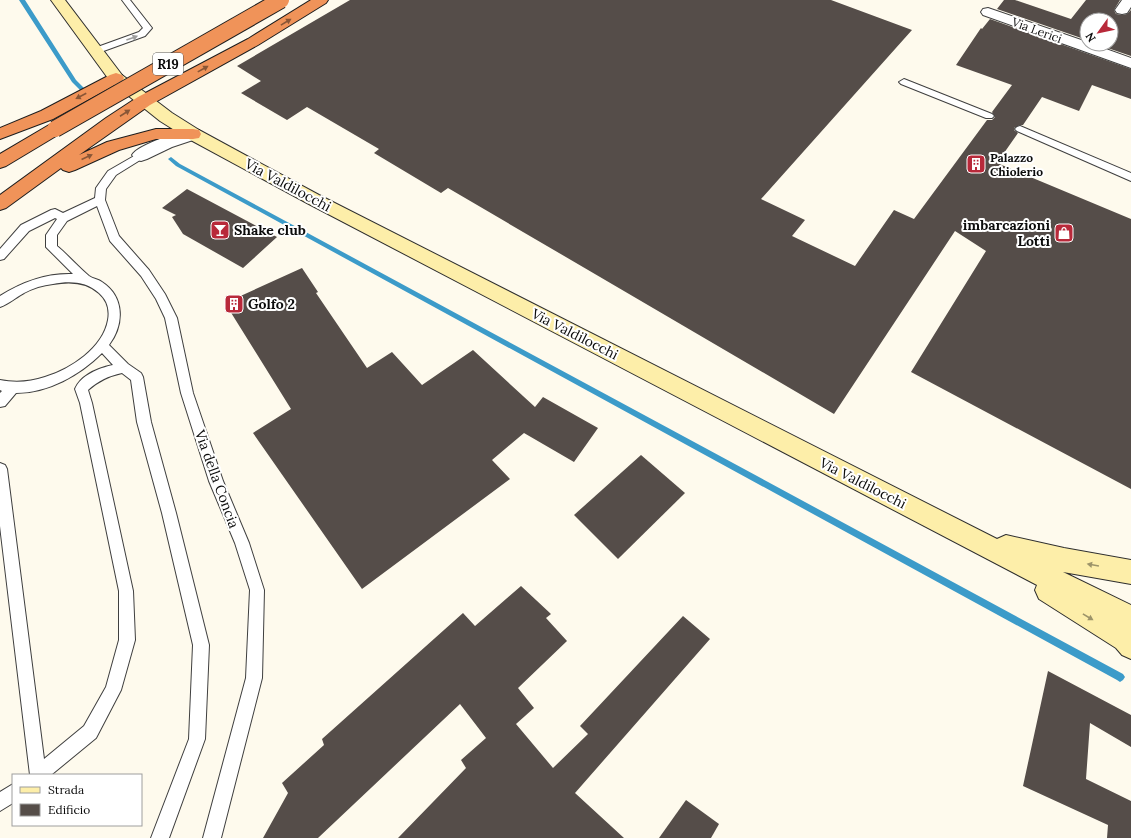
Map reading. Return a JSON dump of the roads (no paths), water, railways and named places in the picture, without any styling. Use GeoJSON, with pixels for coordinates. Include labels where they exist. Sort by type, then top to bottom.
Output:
{"type":"FeatureCollection","features":[{"type":"Feature","properties":{"kind":"highway","name":"R19"},"geometry":{"type":"LineString","coordinates":[[0,162],[281,0]]}},
{"type":"Feature","properties":{"kind":"highway"},"geometry":{"type":"LineString","coordinates":[[0,204],[112,122],[144,101],[253,42],[321,0]]}},
{"type":"Feature","properties":{"kind":"highway"},"geometry":{"type":"LineString","coordinates":[[0,134],[47,115],[116,78]]}},
{"type":"Feature","properties":{"kind":"highway"},"geometry":{"type":"LineString","coordinates":[[14,194],[80,160],[113,146],[156,134],[193,134]]}},
{"type":"Feature","properties":{"kind":"main road","name":"Via Valdilocchi"},"geometry":{"type":"LineString","coordinates":[[58,0],[116,78],[144,101],[193,134],[320,202],[974,540],[1131,619]]}},
{"type":"Feature","properties":{"kind":"main road"},"geometry":{"type":"LineString","coordinates":[[974,540],[1064,560],[1131,572]]}},
{"type":"Feature","properties":{"kind":"main road"},"geometry":{"type":"LineString","coordinates":[[974,540],[1082,613],[1125,639],[1131,646]]}},
{"type":"Feature","properties":{"kind":"street","name":"Via Lerici"},"geometry":{"type":"LineString","coordinates":[[988,12],[1131,64]]}},
{"type":"Feature","properties":{"kind":"street"},"geometry":{"type":"LineString","coordinates":[[141,155],[166,143],[193,134]]}},
{"type":"Feature","properties":{"kind":"lane"},"geometry":{"type":"LineString","coordinates":[[95,51],[142,34],[148,28],[126,0]]}},
{"type":"Feature","properties":{"kind":"lane"},"geometry":{"type":"LineString","coordinates":[[904,82],[989,116]]}},
{"type":"Feature","properties":{"kind":"lane"},"geometry":{"type":"LineString","coordinates":[[1020,129],[1131,177]]}},
{"type":"Feature","properties":{"kind":"lane"},"geometry":{"type":"LineString","coordinates":[[86,280],[52,247],[51,235],[63,218],[100,200],[101,188],[112,173],[141,155]]}},
{"type":"Feature","properties":{"kind":"lane","name":"Via della Concia"},"geometry":{"type":"LineString","coordinates":[[100,200],[114,238],[144,273],[161,297],[171,318],[188,393],[216,481],[242,544],[256,590],[254,678],[212,838]]}},
{"type":"Feature","properties":{"kind":"lane"},"geometry":{"type":"LineString","coordinates":[[0,256],[25,228],[55,214],[63,218]]}},
{"type":"Feature","properties":{"kind":"lane"},"geometry":{"type":"LineString","coordinates":[[0,302],[21,289],[45,281],[67,278],[86,280],[102,287],[112,299],[115,314],[111,331],[102,345],[82,364],[60,377],[36,386],[6,386],[0,402]]}},
{"type":"Feature","properties":{"kind":"lane"},"geometry":{"type":"LineString","coordinates":[[102,345],[124,368],[137,377],[144,422],[169,513],[201,645],[197,739],[160,838]]}},
{"type":"Feature","properties":{"kind":"lane"},"geometry":{"type":"LineString","coordinates":[[81,389],[92,378],[107,370],[124,368]]}},
{"type":"Feature","properties":{"kind":"lane"},"geometry":{"type":"LineString","coordinates":[[39,774],[90,732],[113,690],[127,640],[126,591],[86,403],[81,389],[70,371]]}},
{"type":"Feature","properties":{"kind":"lane"},"geometry":{"type":"LineString","coordinates":[[0,469],[38,774]]}},
{"type":"Feature","properties":{"kind":"lane"},"geometry":{"type":"LineString","coordinates":[[0,802],[12,794]]}},
{"type":"Feature","properties":{"kind":"waterway"},"geometry":{"type":"LineString","coordinates":[[22,0],[74,81],[82,89]]}},
{"type":"Feature","properties":{"kind":"waterway"},"geometry":{"type":"LineString","coordinates":[[171,159],[178,165],[1120,677]]}},
{"type":"Feature","properties":{"kind":"place","name":"Palazzo Chiolerio"},"geometry":{"type":"Point","coordinates":[976,164]}},
{"type":"Feature","properties":{"kind":"place","name":"Shake club"},"geometry":{"type":"Point","coordinates":[220,230]}},
{"type":"Feature","properties":{"kind":"place","name":"imbarcazioni Lotti"},"geometry":{"type":"Point","coordinates":[1064,233]}},
{"type":"Feature","properties":{"kind":"place","name":"Golfo 2"},"geometry":{"type":"Point","coordinates":[234,304]}}]}
